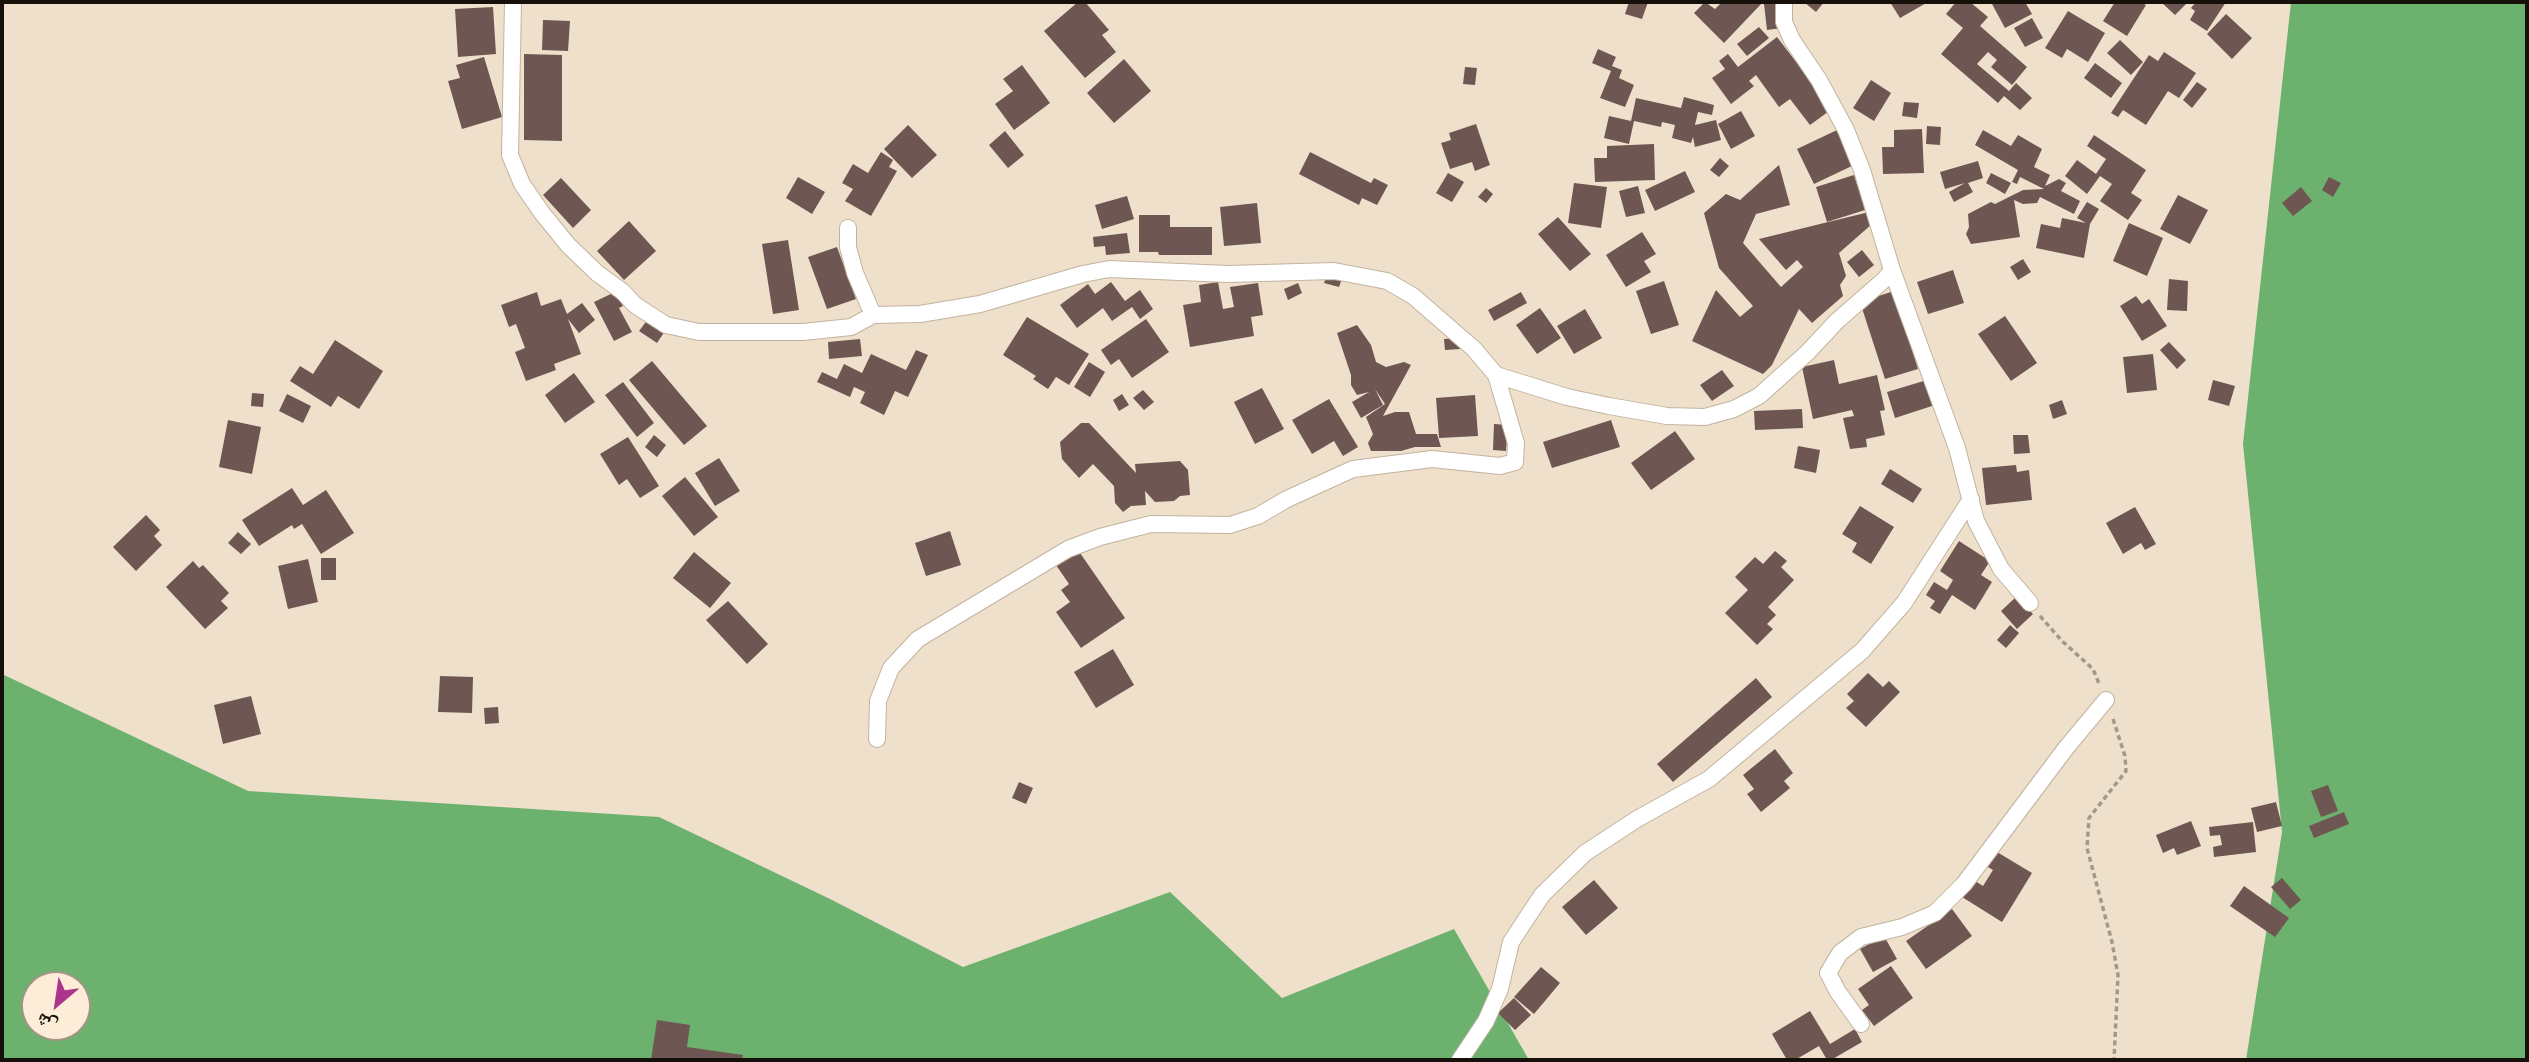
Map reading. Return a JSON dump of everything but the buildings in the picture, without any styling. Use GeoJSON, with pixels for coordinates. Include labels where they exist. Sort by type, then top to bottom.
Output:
{"type":"FeatureCollection","features":[{"type":"Feature","properties":{"kind":"street"},"geometry":{"type":"LineString","coordinates":[[513,2],[510,155],[522,184],[541,213],[597,273],[666,325],[699,332],[827,330],[851,327],[873,315],[920,314],[980,304],[1083,274],[1109,270],[1227,274],[1334,271],[1387,282],[1413,296],[1474,349],[1496,375],[1516,443],[1515,462],[1500,466],[1432,459],[1353,469],[1287,499],[1258,516],[1230,525],[1151,524],[1100,537],[1068,549],[918,639],[891,668],[878,701],[877,739]]}},
{"type":"Feature","properties":{"kind":"street"},"geometry":{"type":"LineString","coordinates":[[1784,2],[1784,22],[1792,40],[1819,80],[1846,130],[1862,170],[1892,271],[1957,448],[1976,522],[2001,569],[2030,603]]}},
{"type":"Feature","properties":{"kind":"street"},"geometry":{"type":"LineString","coordinates":[[848,228],[848,247],[855,273],[873,315]]}},
{"type":"Feature","properties":{"kind":"street"},"geometry":{"type":"LineString","coordinates":[[1496,375],[1567,397],[1609,406],[1667,416],[1705,417],[1734,409],[1759,396],[1892,271]]}},
{"type":"Feature","properties":{"kind":"street"},"geometry":{"type":"LineString","coordinates":[[1460,1060],[1486,1021],[1500,989],[1511,942],[1542,895],[1585,853],[1637,819],[1709,779],[1862,651],[1904,603],[1971,499]]}},
{"type":"Feature","properties":{"kind":"street"},"geometry":{"type":"LineString","coordinates":[[1861,1024],[1828,973],[1840,953],[1861,937],[1902,927],[1936,913],[1964,884],[2066,748],[2106,700]]}},
{"type":"Feature","properties":{"kind":"path"},"geometry":{"type":"LineString","coordinates":[[2030,603],[2062,641],[2093,669],[2126,756],[2126,771],[2089,818],[2087,848],[2118,975],[2114,1060]]}},
{"type":"Feature","properties":{"kind":"green space"},"geometry":{"type":"Polygon","coordinates":[[[2291,2],[2527,2],[2527,1060],[2246,1060],[2282,832],[2243,444],[2291,2]]]}},
{"type":"Feature","properties":{"kind":"green space"},"geometry":{"type":"Polygon","coordinates":[[[2,674],[248,791],[659,817],[830,899],[963,967],[1170,892],[1282,998],[1454,929],[1529,1060],[2,1060],[2,674]]]}}]}
